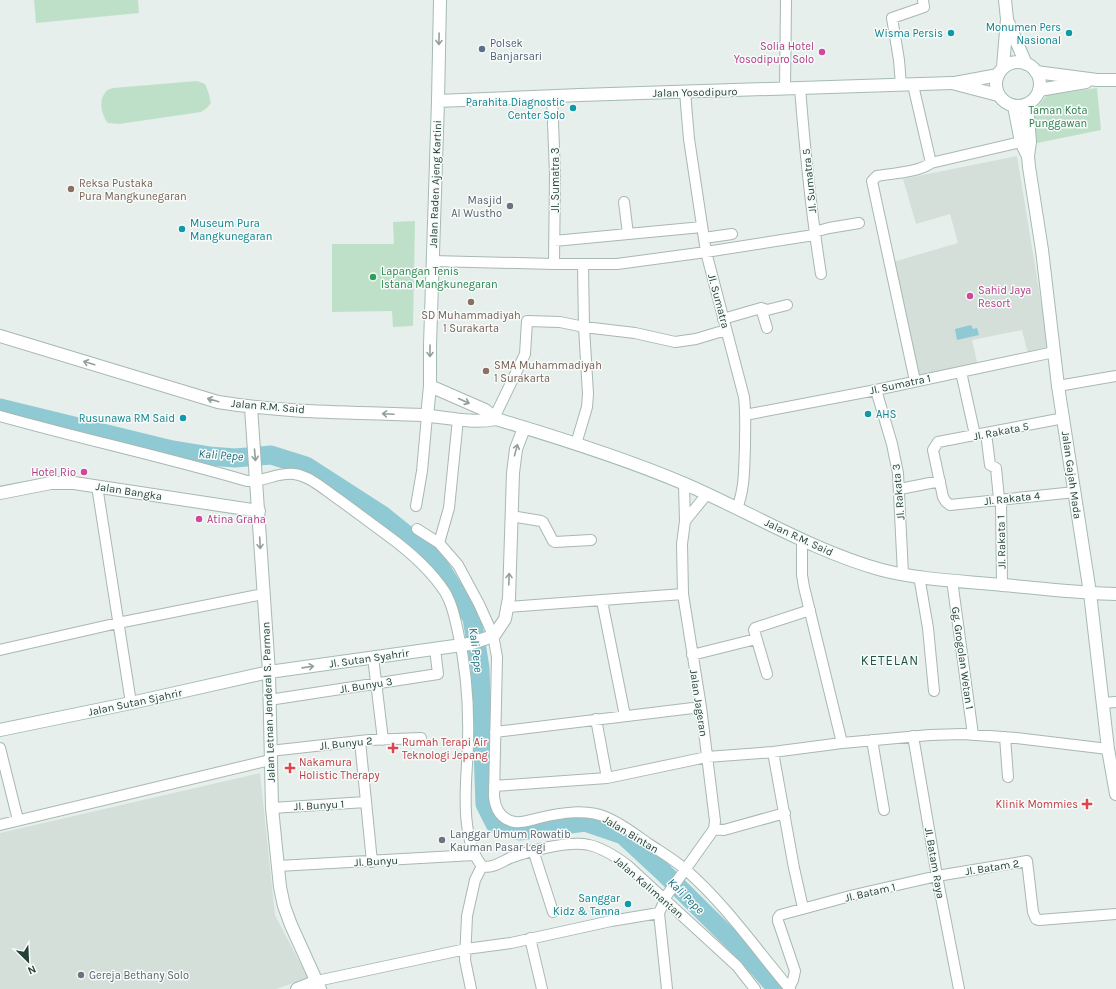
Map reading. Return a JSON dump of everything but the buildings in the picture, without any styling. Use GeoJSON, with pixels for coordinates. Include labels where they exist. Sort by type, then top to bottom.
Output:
{"type":"FeatureCollection","features":[{"type":"Feature","properties":{"kind":"main road","name":"Jalan Raden Ajeng Kartini"},"geometry":{"type":"LineString","coordinates":[[427,416],[430,386],[432,261],[440,0]]}},
{"type":"Feature","properties":{"kind":"main road"},"geometry":{"type":"LineString","coordinates":[[1006,0],[1007,19],[1001,71],[996,85],[998,95],[1005,103],[1014,106],[1027,105],[1040,90],[1040,84],[1036,72]]}},
{"type":"Feature","properties":{"kind":"main road"},"geometry":{"type":"LineString","coordinates":[[1007,19],[1026,64]]}},
{"type":"Feature","properties":{"kind":"main road"},"geometry":{"type":"LineString","coordinates":[[1001,71],[1010,64],[1018,62],[1026,64],[1036,72],[1097,80],[1116,80]]}},
{"type":"Feature","properties":{"kind":"main road","name":"Jalan Yosodipuro"},"geometry":{"type":"LineString","coordinates":[[438,101],[552,96],[952,84],[1001,71]]}},
{"type":"Feature","properties":{"kind":"main road"},"geometry":{"type":"LineString","coordinates":[[1040,90],[1097,80]]}},
{"type":"Feature","properties":{"kind":"main road","name":"Jalan Yosodipuro"},"geometry":{"type":"LineString","coordinates":[[952,84],[998,95]]}},
{"type":"Feature","properties":{"kind":"main road","name":"Jalan Gajah Mada"},"geometry":{"type":"LineString","coordinates":[[1027,105],[1030,142],[1028,156],[1042,250],[1058,386],[1090,593],[1108,749],[1116,794]]}},
{"type":"Feature","properties":{"kind":"main road","name":"Jalan Gajah Mada"},"geometry":{"type":"LineString","coordinates":[[1014,106],[1021,142],[1028,156]]}},
{"type":"Feature","properties":{"kind":"main road","name":"Jalan R.M. Said"},"geometry":{"type":"LineString","coordinates":[[0,336],[218,402],[252,407],[427,416],[482,422],[495,418]]}},
{"type":"Feature","properties":{"kind":"main road","name":"Jalan R.M. Said"},"geometry":{"type":"LineString","coordinates":[[430,386],[485,410],[495,418],[628,462],[707,494],[802,539],[853,560],[884,570],[952,580],[1090,593],[1116,594]]}},
{"type":"Feature","properties":{"kind":"main road","name":"Jalan Letnan Jenderal S. Parman"},"geometry":{"type":"LineString","coordinates":[[252,407],[269,672],[272,808],[280,887],[284,906],[291,925],[318,985]]}},
{"type":"Feature","properties":{"kind":"main road"},"geometry":{"type":"LineString","coordinates":[[490,637],[502,626],[505,619],[509,598],[514,460],[524,428]]}},
{"type":"Feature","properties":{"kind":"main road","name":"Jalan Bangka"},"geometry":{"type":"LineString","coordinates":[[0,493],[25,487],[56,483],[74,483],[259,512]]}},
{"type":"Feature","properties":{"kind":"main road","name":"Jl. Sutan Syahrir"},"geometry":{"type":"LineString","coordinates":[[269,672],[465,644],[490,637]]}},
{"type":"Feature","properties":{"kind":"main road","name":"Jalan Sutan Sjahrir"},"geometry":{"type":"LineString","coordinates":[[0,730],[131,703],[269,672]]}},
{"type":"Feature","properties":{"kind":"main road"},"geometry":{"type":"LineString","coordinates":[[297,989],[318,985]]}},
{"type":"Feature","properties":{"kind":"street"},"geometry":{"type":"LineString","coordinates":[[785,89],[786,0]]}},
{"type":"Feature","properties":{"kind":"street"},"geometry":{"type":"LineString","coordinates":[[924,0],[924,7],[892,18],[899,60],[931,163]]}},
{"type":"Feature","properties":{"kind":"street","name":"Jl. Sumatra 5"},"geometry":{"type":"LineString","coordinates":[[800,88],[807,172],[814,233],[821,274]]}},
{"type":"Feature","properties":{"kind":"street","name":"Jl. Sumatra"},"geometry":{"type":"LineString","coordinates":[[685,92],[689,138],[706,252],[742,389],[745,415],[744,486],[737,508]]}},
{"type":"Feature","properties":{"kind":"street","name":"Jl. Sumatra 3"},"geometry":{"type":"LineString","coordinates":[[552,96],[555,174],[554,264]]}},
{"type":"Feature","properties":{"kind":"street"},"geometry":{"type":"LineString","coordinates":[[915,381],[872,181],[877,176],[918,169],[926,167],[931,163],[1021,142]]}},
{"type":"Feature","properties":{"kind":"street"},"geometry":{"type":"LineString","coordinates":[[624,202],[628,234]]}},
{"type":"Feature","properties":{"kind":"street"},"geometry":{"type":"LineString","coordinates":[[432,261],[583,265],[623,264],[706,252],[814,233],[829,228],[859,223]]}},
{"type":"Feature","properties":{"kind":"street"},"geometry":{"type":"LineString","coordinates":[[554,240],[702,227]]}},
{"type":"Feature","properties":{"kind":"street"},"geometry":{"type":"LineString","coordinates":[[704,238],[732,234]]}},
{"type":"Feature","properties":{"kind":"street"},"geometry":{"type":"LineString","coordinates":[[576,444],[587,407],[588,394],[584,326],[583,265]]}},
{"type":"Feature","properties":{"kind":"street"},"geometry":{"type":"LineString","coordinates":[[723,319],[761,308],[767,310],[787,305]]}},
{"type":"Feature","properties":{"kind":"street"},"geometry":{"type":"LineString","coordinates":[[761,308],[766,328]]}},
{"type":"Feature","properties":{"kind":"street"},"geometry":{"type":"LineString","coordinates":[[495,418],[525,354],[527,321],[560,322],[635,333],[676,342],[696,339],[726,330]]}},
{"type":"Feature","properties":{"kind":"street","name":"Jl. Sumatra 1"},"geometry":{"type":"LineString","coordinates":[[745,415],[876,390],[1054,352]]}},
{"type":"Feature","properties":{"kind":"street"},"geometry":{"type":"LineString","coordinates":[[961,372],[976,436]]}},
{"type":"Feature","properties":{"kind":"street"},"geometry":{"type":"LineString","coordinates":[[1058,386],[1116,376]]}},
{"type":"Feature","properties":{"kind":"street","name":"Jl. Rakata 3"},"geometry":{"type":"LineString","coordinates":[[876,390],[892,444],[898,473],[900,488],[903,574]]}},
{"type":"Feature","properties":{"kind":"street"},"geometry":{"type":"LineString","coordinates":[[0,416],[65,434],[184,463],[247,481],[284,474],[302,476],[326,490],[421,562],[450,602],[465,644],[469,723],[465,806],[469,839],[474,855],[482,866],[475,880],[467,916],[465,960],[471,989]]}},
{"type":"Feature","properties":{"kind":"street"},"geometry":{"type":"LineString","coordinates":[[416,506],[422,471],[427,416]]}},
{"type":"Feature","properties":{"kind":"street","name":"Jl. Rakata 5"},"geometry":{"type":"LineString","coordinates":[[940,481],[933,450],[938,442],[976,436],[1064,418]]}},
{"type":"Feature","properties":{"kind":"street"},"geometry":{"type":"LineString","coordinates":[[439,544],[449,508],[458,419]]}},
{"type":"Feature","properties":{"kind":"street","name":"Jl. Rakata 1"},"geometry":{"type":"LineString","coordinates":[[986,434],[990,466],[996,468],[1000,499],[1002,585]]}},
{"type":"Feature","properties":{"kind":"street"},"geometry":{"type":"LineString","coordinates":[[900,488],[940,481]]}},
{"type":"Feature","properties":{"kind":"street","name":"Jl. Rakata 4"},"geometry":{"type":"LineString","coordinates":[[940,481],[945,500],[950,505],[1075,492]]}},
{"type":"Feature","properties":{"kind":"street","name":"Jalan Jageran"},"geometry":{"type":"LineString","coordinates":[[684,484],[685,521],[682,544],[683,594],[701,707],[714,809],[714,829]]}},
{"type":"Feature","properties":{"kind":"street"},"geometry":{"type":"LineString","coordinates":[[97,486],[131,703]]}},
{"type":"Feature","properties":{"kind":"street"},"geometry":{"type":"LineString","coordinates":[[685,521],[707,494]]}},
{"type":"Feature","properties":{"kind":"street"},"geometry":{"type":"LineString","coordinates":[[511,516],[543,522],[554,542],[591,540]]}},
{"type":"Feature","properties":{"kind":"street","name":"Jalan Bintan"},"geometry":{"type":"LineString","coordinates":[[417,529],[439,544],[451,555],[458,565],[479,604],[497,657],[494,786],[495,805],[502,816],[515,822],[565,813],[597,814],[608,818],[639,837],[712,894],[790,988]]}},
{"type":"Feature","properties":{"kind":"street"},"geometry":{"type":"LineString","coordinates":[[802,539],[802,575],[842,743]]}},
{"type":"Feature","properties":{"kind":"street"},"geometry":{"type":"LineString","coordinates":[[919,576],[928,628],[934,691]]}},
{"type":"Feature","properties":{"kind":"street","name":"Gg. Grogolan Wetan 1"},"geometry":{"type":"LineString","coordinates":[[952,580],[973,735]]}},
{"type":"Feature","properties":{"kind":"street"},"geometry":{"type":"LineString","coordinates":[[0,650],[118,623],[263,594]]}},
{"type":"Feature","properties":{"kind":"street"},"geometry":{"type":"LineString","coordinates":[[507,608],[683,594]]}},
{"type":"Feature","properties":{"kind":"street"},"geometry":{"type":"LineString","coordinates":[[602,601],[625,716]]}},
{"type":"Feature","properties":{"kind":"street"},"geometry":{"type":"LineString","coordinates":[[767,674],[754,632],[755,628],[810,610]]}},
{"type":"Feature","properties":{"kind":"street"},"geometry":{"type":"LineString","coordinates":[[692,655],[756,639]]}},
{"type":"Feature","properties":{"kind":"street","name":"Jl. Bunyu 3"},"geometry":{"type":"LineString","coordinates":[[269,700],[438,674],[435,648]]}},
{"type":"Feature","properties":{"kind":"street"},"geometry":{"type":"LineString","coordinates":[[373,657],[383,740]]}},
{"type":"Feature","properties":{"kind":"street"},"geometry":{"type":"LineString","coordinates":[[1102,703],[1116,702]]}},
{"type":"Feature","properties":{"kind":"street"},"geometry":{"type":"LineString","coordinates":[[495,732],[701,707]]}},
{"type":"Feature","properties":{"kind":"street"},"geometry":{"type":"LineString","coordinates":[[596,719],[606,778]]}},
{"type":"Feature","properties":{"kind":"street"},"geometry":{"type":"LineString","coordinates":[[494,786],[606,778],[707,758],[774,752],[842,743],[946,734],[1005,737],[1108,749]]}},
{"type":"Feature","properties":{"kind":"street","name":"Jl. Batam Raya"},"geometry":{"type":"LineString","coordinates":[[913,736],[937,876],[959,989]]}},
{"type":"Feature","properties":{"kind":"street"},"geometry":{"type":"LineString","coordinates":[[1005,737],[1008,776]]}},
{"type":"Feature","properties":{"kind":"street","name":"Jl. Bunyu 2"},"geometry":{"type":"LineString","coordinates":[[0,824],[270,756],[360,741],[421,738]]}},
{"type":"Feature","properties":{"kind":"street"},"geometry":{"type":"LineString","coordinates":[[872,740],[884,810]]}},
{"type":"Feature","properties":{"kind":"street"},"geometry":{"type":"LineString","coordinates":[[360,741],[372,862]]}},
{"type":"Feature","properties":{"kind":"street"},"geometry":{"type":"LineString","coordinates":[[0,748],[18,820]]}},
{"type":"Feature","properties":{"kind":"street"},"geometry":{"type":"LineString","coordinates":[[774,752],[794,868],[803,908]]}},
{"type":"Feature","properties":{"kind":"street","name":"Jl. Bunyu 1"},"geometry":{"type":"LineString","coordinates":[[272,808],[366,802]]}},
{"type":"Feature","properties":{"kind":"street"},"geometry":{"type":"LineString","coordinates":[[667,989],[659,913],[666,898],[684,871],[714,829],[724,830],[785,813]]}},
{"type":"Feature","properties":{"kind":"street","name":"Jalan Kalimantan"},"geometry":{"type":"LineString","coordinates":[[482,866],[491,867],[533,850],[556,846],[587,844],[597,847],[612,854],[627,865],[666,898],[737,966],[756,989]]}},
{"type":"Feature","properties":{"kind":"street"},"geometry":{"type":"LineString","coordinates":[[533,850],[553,912]]}},
{"type":"Feature","properties":{"kind":"street","name":"Jl. Bunyu"},"geometry":{"type":"LineString","coordinates":[[278,866],[372,862],[474,855]]}},
{"type":"Feature","properties":{"kind":"street","name":"Jl. Batam 2"},"geometry":{"type":"LineString","coordinates":[[937,876],[1027,861],[1033,912],[1036,920],[1116,914]]}},
{"type":"Feature","properties":{"kind":"street","name":"Jl. Batam 1"},"geometry":{"type":"LineString","coordinates":[[790,988],[795,971],[778,918],[780,915],[803,908],[937,876]]}},
{"type":"Feature","properties":{"kind":"street"},"geometry":{"type":"LineString","coordinates":[[318,985],[466,949],[659,913]]}},
{"type":"Feature","properties":{"kind":"street"},"geometry":{"type":"LineString","coordinates":[[530,938],[542,989]]}},
{"type":"Feature","properties":{"kind":"shaded area","name":"Sahid Jaya Resort"},"geometry":{"type":"Polygon","coordinates":[[[1017,156],[1049,351],[1028,354],[1022,330],[972,340],[978,366],[916,378],[893,262],[958,243],[950,214],[916,224],[903,179],[1017,156]]]}},
{"type":"Feature","properties":{"kind":"shaded area"},"geometry":{"type":"Polygon","coordinates":[[[260,773],[275,915],[308,978],[276,989],[0,989],[0,833],[260,773]]]}},
{"type":"Feature","properties":{"kind":"green space"},"geometry":{"type":"Polygon","coordinates":[[[34,0],[138,0],[139,13],[36,23],[34,0]]]}},
{"type":"Feature","properties":{"kind":"green space"},"geometry":{"type":"Polygon","coordinates":[[[197,81],[205,84],[211,103],[201,112],[119,124],[108,123],[104,116],[101,104],[103,96],[106,91],[113,88],[197,81]]]}},
{"type":"Feature","properties":{"kind":"green space","name":"Taman Kota Punggawan"},"geometry":{"type":"Polygon","coordinates":[[[1097,88],[1101,130],[1037,143],[1032,114],[1047,95],[1097,88]]]}},
{"type":"Feature","properties":{"kind":"green space","name":"Lapangan Tenis Istana Mangkunegaran"},"geometry":{"type":"Polygon","coordinates":[[[415,221],[413,326],[393,327],[392,311],[332,312],[332,244],[394,244],[393,222],[415,221]]]}},
{"type":"Feature","properties":{"kind":"water"},"geometry":{"type":"Polygon","coordinates":[[[971,325],[973,329],[977,328],[979,335],[957,340],[955,329],[971,325]]]}},
{"type":"Feature","properties":{"kind":"waterway","name":"Kali Pepe"},"geometry":{"type":"LineString","coordinates":[[0,408],[172,450],[209,456],[235,458],[271,455],[306,466],[382,515],[433,556],[472,618],[480,668],[485,804],[495,824],[519,831],[585,822],[623,835],[663,872],[748,956],[777,989]]}},
{"type":"Feature","properties":{"kind":"place","name":"Wisma Persis"},"geometry":{"type":"Point","coordinates":[951,33]}},
{"type":"Feature","properties":{"kind":"place","name":"Monumen Pers Nasional"},"geometry":{"type":"Point","coordinates":[1069,33]}},
{"type":"Feature","properties":{"kind":"place","name":"Polsek Banjarsari"},"geometry":{"type":"Point","coordinates":[482,49]}},
{"type":"Feature","properties":{"kind":"place","name":"Solia Hotel Yosodipuro Solo"},"geometry":{"type":"Point","coordinates":[822,52]}},
{"type":"Feature","properties":{"kind":"place","name":"Parahita Diagnostic Center Solo"},"geometry":{"type":"Point","coordinates":[573,108]}},
{"type":"Feature","properties":{"kind":"place","name":"Reksa Pustaka Pura Mangkunegaran"},"geometry":{"type":"Point","coordinates":[71,189]}},
{"type":"Feature","properties":{"kind":"place","name":"Masjid Al Wustho"},"geometry":{"type":"Point","coordinates":[510,206]}},
{"type":"Feature","properties":{"kind":"place","name":"Museum Pura Mangkunegaran"},"geometry":{"type":"Point","coordinates":[182,229]}},
{"type":"Feature","properties":{"kind":"place","name":"Lapangan Tenis Istana Mangkunegaran"},"geometry":{"type":"Point","coordinates":[373,277]}},
{"type":"Feature","properties":{"kind":"place","name":"Sahid Jaya Resort"},"geometry":{"type":"Point","coordinates":[970,296]}},
{"type":"Feature","properties":{"kind":"place","name":"SD Muhammadiyah 1 Surakarta"},"geometry":{"type":"Point","coordinates":[471,302]}},
{"type":"Feature","properties":{"kind":"place","name":"SMA Muhammadiyah 1 Surakarta"},"geometry":{"type":"Point","coordinates":[486,371]}},
{"type":"Feature","properties":{"kind":"place","name":"AHS"},"geometry":{"type":"Point","coordinates":[868,414]}},
{"type":"Feature","properties":{"kind":"place","name":"Rusunawa RM Said"},"geometry":{"type":"Point","coordinates":[183,418]}},
{"type":"Feature","properties":{"kind":"place","name":"Hotel Rio"},"geometry":{"type":"Point","coordinates":[84,472]}},
{"type":"Feature","properties":{"kind":"place","name":"Atina Graha"},"geometry":{"type":"Point","coordinates":[199,519]}},
{"type":"Feature","properties":{"kind":"place","name":"Rumah Terapi Air Teknologi Jepang"},"geometry":{"type":"Point","coordinates":[393,748]}},
{"type":"Feature","properties":{"kind":"place","name":"Nakamura Holistic Therapy"},"geometry":{"type":"Point","coordinates":[290,768]}},
{"type":"Feature","properties":{"kind":"place","name":"Klinik Mommies"},"geometry":{"type":"Point","coordinates":[1087,804]}},
{"type":"Feature","properties":{"kind":"place","name":"Langgar Umum Rowatib Kauman Pasar Legi"},"geometry":{"type":"Point","coordinates":[442,840]}},
{"type":"Feature","properties":{"kind":"place","name":"Sanggar Kidz & Tanna"},"geometry":{"type":"Point","coordinates":[628,904]}},
{"type":"Feature","properties":{"kind":"place","name":"Gereja Bethany Solo"},"geometry":{"type":"Point","coordinates":[81,975]}},
{"type":"Feature","properties":{"kind":"district","name":"KETELAN"},"geometry":{"type":"Point","coordinates":[890,660]}}]}
